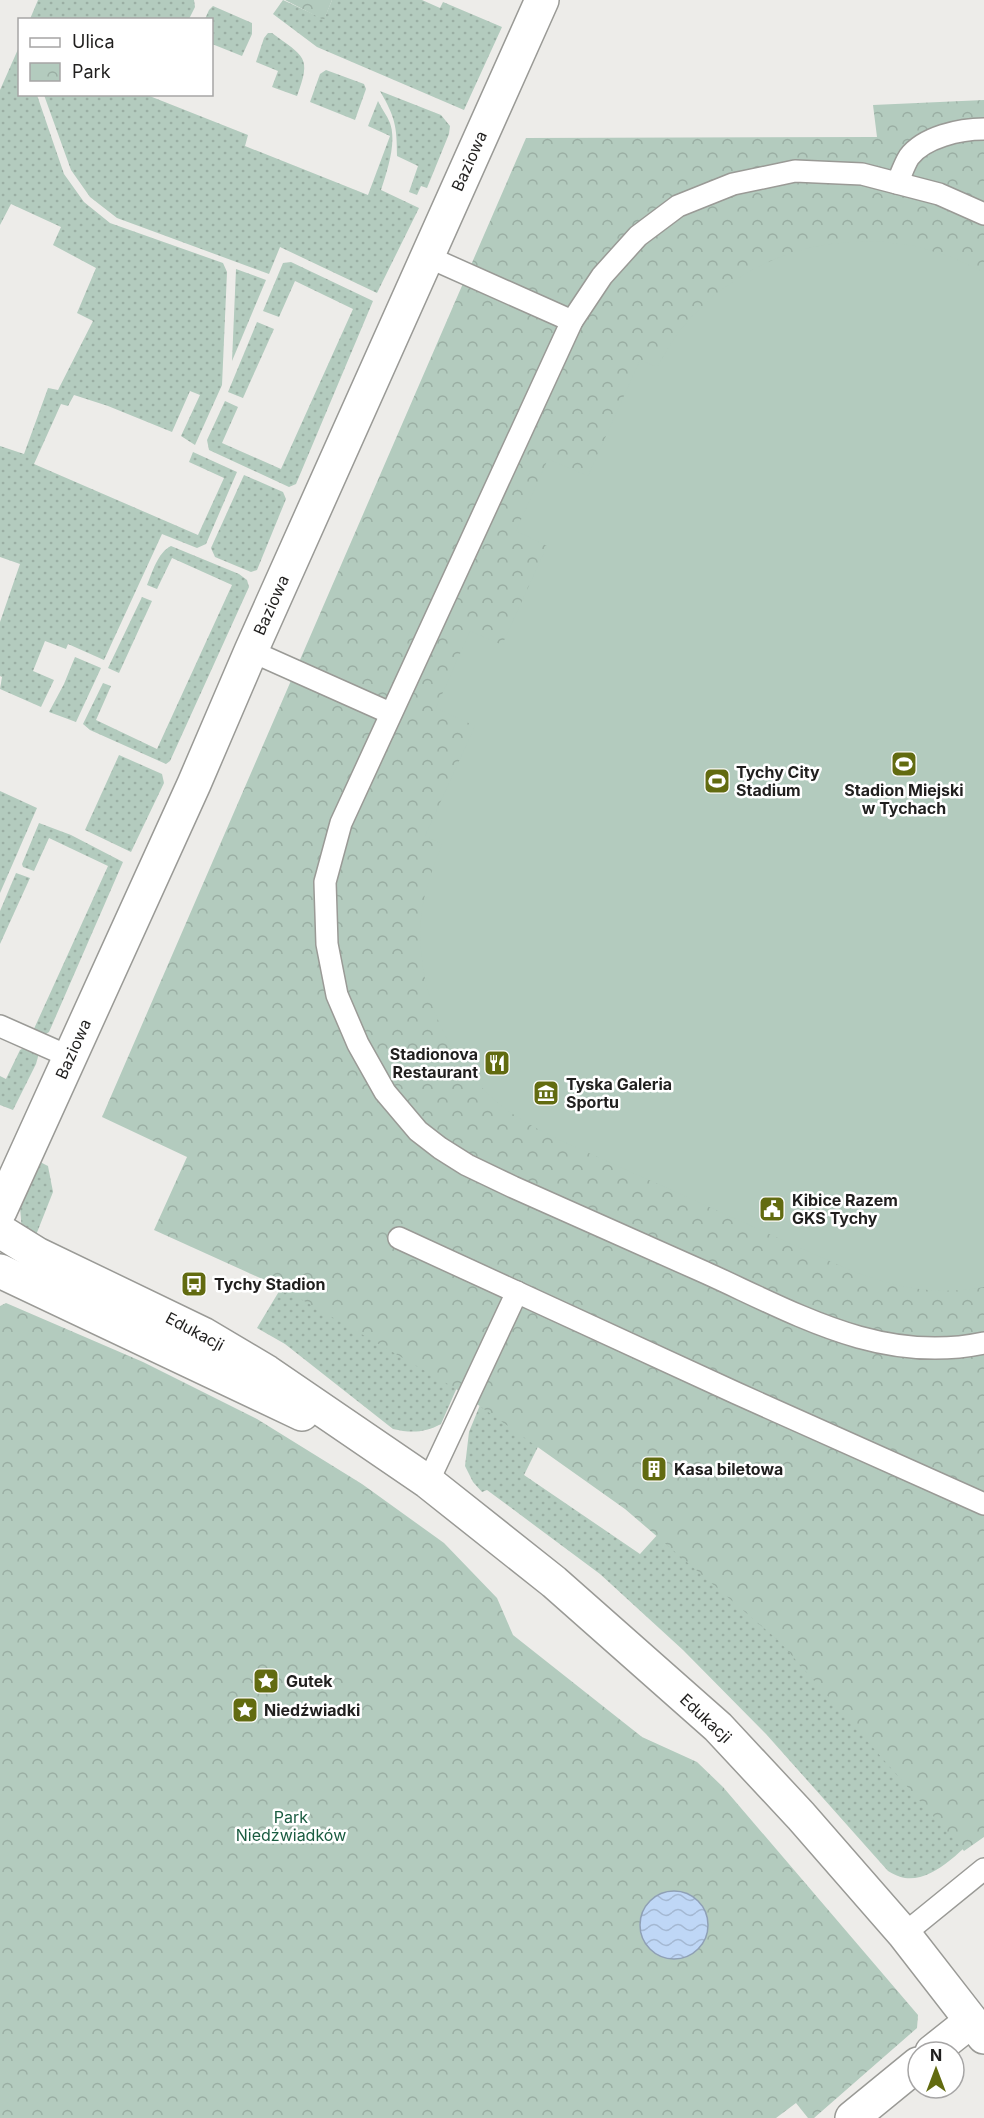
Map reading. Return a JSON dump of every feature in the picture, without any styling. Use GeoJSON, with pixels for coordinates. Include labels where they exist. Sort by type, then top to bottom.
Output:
{"type":"FeatureCollection","features":[{"type":"Feature","properties":{"kind":"street","name":"Baziowa"},"geometry":{"type":"LineString","coordinates":[[0,1211],[194,784],[426,256],[542,0]]}},
{"type":"Feature","properties":{"kind":"street","name":"Edukacji"},"geometry":{"type":"LineString","coordinates":[[0,1232],[37,1254],[204,1334],[267,1372],[428,1482],[554,1582],[718,1727],[801,1816],[904,1934],[978,2029]]}},
{"type":"Feature","properties":{"kind":"street","name":"Edukacji"},"geometry":{"type":"LineString","coordinates":[[0,1271],[257,1394],[381,1448]]}},
{"type":"Feature","properties":{"kind":"street"},"geometry":{"type":"LineString","coordinates":[[956,2040],[978,2029]]}},
{"type":"Feature","properties":{"kind":"street"},"geometry":{"type":"LineString","coordinates":[[852,2118],[906,2074]]}},
{"type":"Feature","properties":{"kind":"lane"},"geometry":{"type":"LineString","coordinates":[[897,183],[910,156],[935,137],[968,129],[984,129]]}},
{"type":"Feature","properties":{"kind":"lane"},"geometry":{"type":"LineString","coordinates":[[984,214],[939,194],[862,174],[795,171],[733,184],[678,206],[638,236],[602,276],[572,321],[341,824],[325,882],[327,944],[338,995],[358,1044],[385,1092],[418,1131],[440,1148],[467,1165],[837,1332],[897,1347],[958,1348],[984,1343]]}},
{"type":"Feature","properties":{"kind":"lane"},"geometry":{"type":"LineString","coordinates":[[426,256],[572,321]]}},
{"type":"Feature","properties":{"kind":"lane"},"geometry":{"type":"LineString","coordinates":[[251,651],[390,713]]}},
{"type":"Feature","properties":{"kind":"lane"},"geometry":{"type":"LineString","coordinates":[[0,1026],[70,1057]]}},
{"type":"Feature","properties":{"kind":"lane"},"geometry":{"type":"LineString","coordinates":[[399,1238],[984,1504]]}},
{"type":"Feature","properties":{"kind":"lane"},"geometry":{"type":"LineString","coordinates":[[428,1482],[517,1292]]}},
{"type":"Feature","properties":{"kind":"lane"},"geometry":{"type":"LineString","coordinates":[[904,1934],[984,1869]]}},
{"type":"Feature","properties":{"kind":"green space"},"geometry":{"type":"Polygon","coordinates":[[[38,0],[194,0],[195,7],[190,18],[30,18],[38,0]]]}},
{"type":"Feature","properties":{"kind":"green space"},"geometry":{"type":"Polygon","coordinates":[[[283,0],[324,19],[332,0],[422,0],[440,8],[443,2],[502,27],[464,110],[317,47],[273,14],[283,0]]]}},
{"type":"Feature","properties":{"kind":"green space"},"geometry":{"type":"Polygon","coordinates":[[[285,0],[332,0],[324,20],[285,0]]]}},
{"type":"Feature","properties":{"kind":"green space"},"geometry":{"type":"Polygon","coordinates":[[[213,6],[252,23],[252,34],[242,56],[213,44],[213,18],[205,18],[213,6]]]}},
{"type":"Feature","properties":{"kind":"green space"},"geometry":{"type":"Polygon","coordinates":[[[268,33],[272,33],[292,47],[302,58],[304,73],[297,96],[272,87],[278,71],[256,62],[268,33]]]}},
{"type":"Feature","properties":{"kind":"green space"},"geometry":{"type":"Polygon","coordinates":[[[18,49],[18,96],[37,96],[64,174],[84,202],[110,223],[223,263],[227,272],[222,385],[195,445],[181,436],[200,395],[190,391],[172,432],[74,395],[68,406],[61,404],[34,464],[198,535],[224,478],[189,462],[193,452],[237,472],[206,544],[197,548],[162,534],[104,660],[68,644],[66,649],[45,641],[33,671],[54,680],[41,707],[0,689],[2,677],[0,676],[0,622],[20,564],[0,557],[0,446],[24,454],[48,388],[58,390],[93,321],[77,313],[96,268],[53,245],[61,227],[11,204],[0,225],[0,90],[18,49]]]}},
{"type":"Feature","properties":{"kind":"green space"},"geometry":{"type":"Polygon","coordinates":[[[326,70],[364,84],[366,89],[355,120],[310,102],[320,74],[326,70]]]}},
{"type":"Feature","properties":{"kind":"green space"},"geometry":{"type":"Polygon","coordinates":[[[380,91],[441,115],[450,126],[449,134],[427,188],[421,186],[417,195],[409,192],[418,166],[397,156],[394,122],[380,91]]]}},
{"type":"Feature","properties":{"kind":"green space"},"geometry":{"type":"Polygon","coordinates":[[[44,96],[150,96],[248,135],[245,146],[368,195],[390,136],[368,126],[378,101],[392,131],[390,157],[381,190],[419,208],[377,293],[280,247],[269,274],[117,218],[90,197],[71,170],[44,96]]]}},
{"type":"Feature","properties":{"kind":"green space"},"geometry":{"type":"Polygon","coordinates":[[[984,100],[984,1837],[964,1851],[779,1641],[625,1509],[453,1387],[280,1287],[154,1230],[187,1157],[102,1117],[526,138],[877,137],[873,105],[984,100]]]}},
{"type":"Feature","properties":{"kind":"green space","name":"Tychy City Stadium"},"geometry":{"type":"Polygon","coordinates":[[[876,241],[915,246],[951,257],[984,272],[984,1287],[966,1290],[917,1289],[852,1271],[553,1137],[519,1118],[495,1101],[457,1057],[435,1014],[423,967],[421,919],[429,881],[442,844],[425,836],[475,726],[436,708],[470,631],[502,645],[547,546],[516,531],[548,459],[588,476],[640,360],[657,367],[676,336],[691,318],[728,285],[748,272],[793,252],[816,246],[876,241]]]}},
{"type":"Feature","properties":{"kind":"green space"},"geometry":{"type":"Polygon","coordinates":[[[291,262],[373,301],[296,484],[289,487],[209,450],[207,440],[225,401],[238,407],[222,443],[281,469],[353,309],[295,281],[279,317],[263,311],[283,263],[291,262]]]}},
{"type":"Feature","properties":{"kind":"green space"},"geometry":{"type":"Polygon","coordinates":[[[236,269],[266,280],[232,361],[236,269]]]}},
{"type":"Feature","properties":{"kind":"green space"},"geometry":{"type":"Polygon","coordinates":[[[257,322],[274,329],[243,398],[228,392],[257,322]]]}},
{"type":"Feature","properties":{"kind":"green space"},"geometry":{"type":"Polygon","coordinates":[[[244,475],[283,492],[286,499],[257,570],[251,572],[215,557],[211,548],[244,475]]]}},
{"type":"Feature","properties":{"kind":"green space"},"geometry":{"type":"Polygon","coordinates":[[[171,546],[239,574],[247,580],[249,587],[170,761],[166,764],[90,730],[83,724],[103,683],[111,686],[96,720],[157,749],[232,585],[172,558],[157,589],[147,585],[162,553],[171,546]]]}},
{"type":"Feature","properties":{"kind":"green space"},"geometry":{"type":"Polygon","coordinates":[[[142,597],[152,601],[119,673],[108,668],[142,597]]]}},
{"type":"Feature","properties":{"kind":"green space"},"geometry":{"type":"Polygon","coordinates":[[[75,657],[101,668],[76,722],[49,712],[75,657]]]}},
{"type":"Feature","properties":{"kind":"green space"},"geometry":{"type":"Polygon","coordinates":[[[119,755],[162,774],[164,783],[131,852],[85,830],[119,755]]]}},
{"type":"Feature","properties":{"kind":"green space"},"geometry":{"type":"Polygon","coordinates":[[[0,791],[37,808],[0,893],[0,791]]]}},
{"type":"Feature","properties":{"kind":"green space"},"geometry":{"type":"Polygon","coordinates":[[[39,823],[71,835],[123,862],[49,1032],[44,1035],[33,1031],[108,866],[49,838],[34,871],[23,867],[22,864],[39,823]]]}},
{"type":"Feature","properties":{"kind":"green space"},"geometry":{"type":"Polygon","coordinates":[[[16,873],[30,878],[0,944],[0,911],[16,873]]]}},
{"type":"Feature","properties":{"kind":"green space"},"geometry":{"type":"Polygon","coordinates":[[[27,1046],[39,1053],[36,1064],[13,1110],[0,1105],[0,1076],[6,1079],[20,1050],[27,1046]]]}},
{"type":"Feature","properties":{"kind":"green space"},"geometry":{"type":"Polygon","coordinates":[[[40,1162],[48,1166],[53,1192],[36,1235],[22,1232],[20,1207],[40,1162]]]}},
{"type":"Feature","properties":{"kind":"green space"},"geometry":{"type":"Polygon","coordinates":[[[284,1283],[488,1317],[441,1424],[417,1431],[393,1429],[285,1344],[257,1328],[284,1283]]]}},
{"type":"Feature","properties":{"kind":"green space","name":"Park Niedźwiadków"},"geometry":{"type":"Polygon","coordinates":[[[6,1303],[143,1362],[257,1419],[362,1484],[444,1543],[497,1598],[513,1635],[642,1737],[697,1762],[723,1787],[918,2015],[917,2028],[814,2118],[808,2118],[796,2103],[776,2118],[0,2118],[0,1306],[6,1303]]]}},
{"type":"Feature","properties":{"kind":"green space"},"geometry":{"type":"Polygon","coordinates":[[[591,1340],[524,1475],[640,1554],[659,1533],[739,1602],[984,1829],[938,1869],[916,1878],[903,1878],[888,1871],[766,1734],[683,1650],[600,1574],[487,1490],[482,1492],[473,1482],[465,1466],[469,1432],[482,1400],[591,1340]]]}},
{"type":"Feature","properties":{"kind":"water"},"geometry":{"type":"Polygon","coordinates":[[[667,1891],[681,1891],[693,1896],[703,1906],[708,1925],[703,1944],[693,1954],[681,1959],[667,1959],[655,1954],[645,1944],[640,1932],[640,1918],[645,1906],[655,1896],[667,1891]]]}},
{"type":"Feature","properties":{"kind":"place","name":"Stadion Miejski w Tychach"},"geometry":{"type":"Point","coordinates":[904,764]}},
{"type":"Feature","properties":{"kind":"place","name":"Tychy City Stadium"},"geometry":{"type":"Point","coordinates":[717,781]}},
{"type":"Feature","properties":{"kind":"place","name":"Stadionova Restaurant"},"geometry":{"type":"Point","coordinates":[497,1063]}},
{"type":"Feature","properties":{"kind":"place","name":"Tyska Galeria Sportu"},"geometry":{"type":"Point","coordinates":[546,1093]}},
{"type":"Feature","properties":{"kind":"place","name":"Kibice Razem GKS Tychy"},"geometry":{"type":"Point","coordinates":[772,1209]}},
{"type":"Feature","properties":{"kind":"place","name":"Tychy Stadion"},"geometry":{"type":"Point","coordinates":[194,1284]}},
{"type":"Feature","properties":{"kind":"place","name":"Kasa biletowa"},"geometry":{"type":"Point","coordinates":[654,1469]}},
{"type":"Feature","properties":{"kind":"place","name":"Gutek"},"geometry":{"type":"Point","coordinates":[266,1681]}},
{"type":"Feature","properties":{"kind":"place","name":"Niedźwiadki"},"geometry":{"type":"Point","coordinates":[245,1710]}}]}
